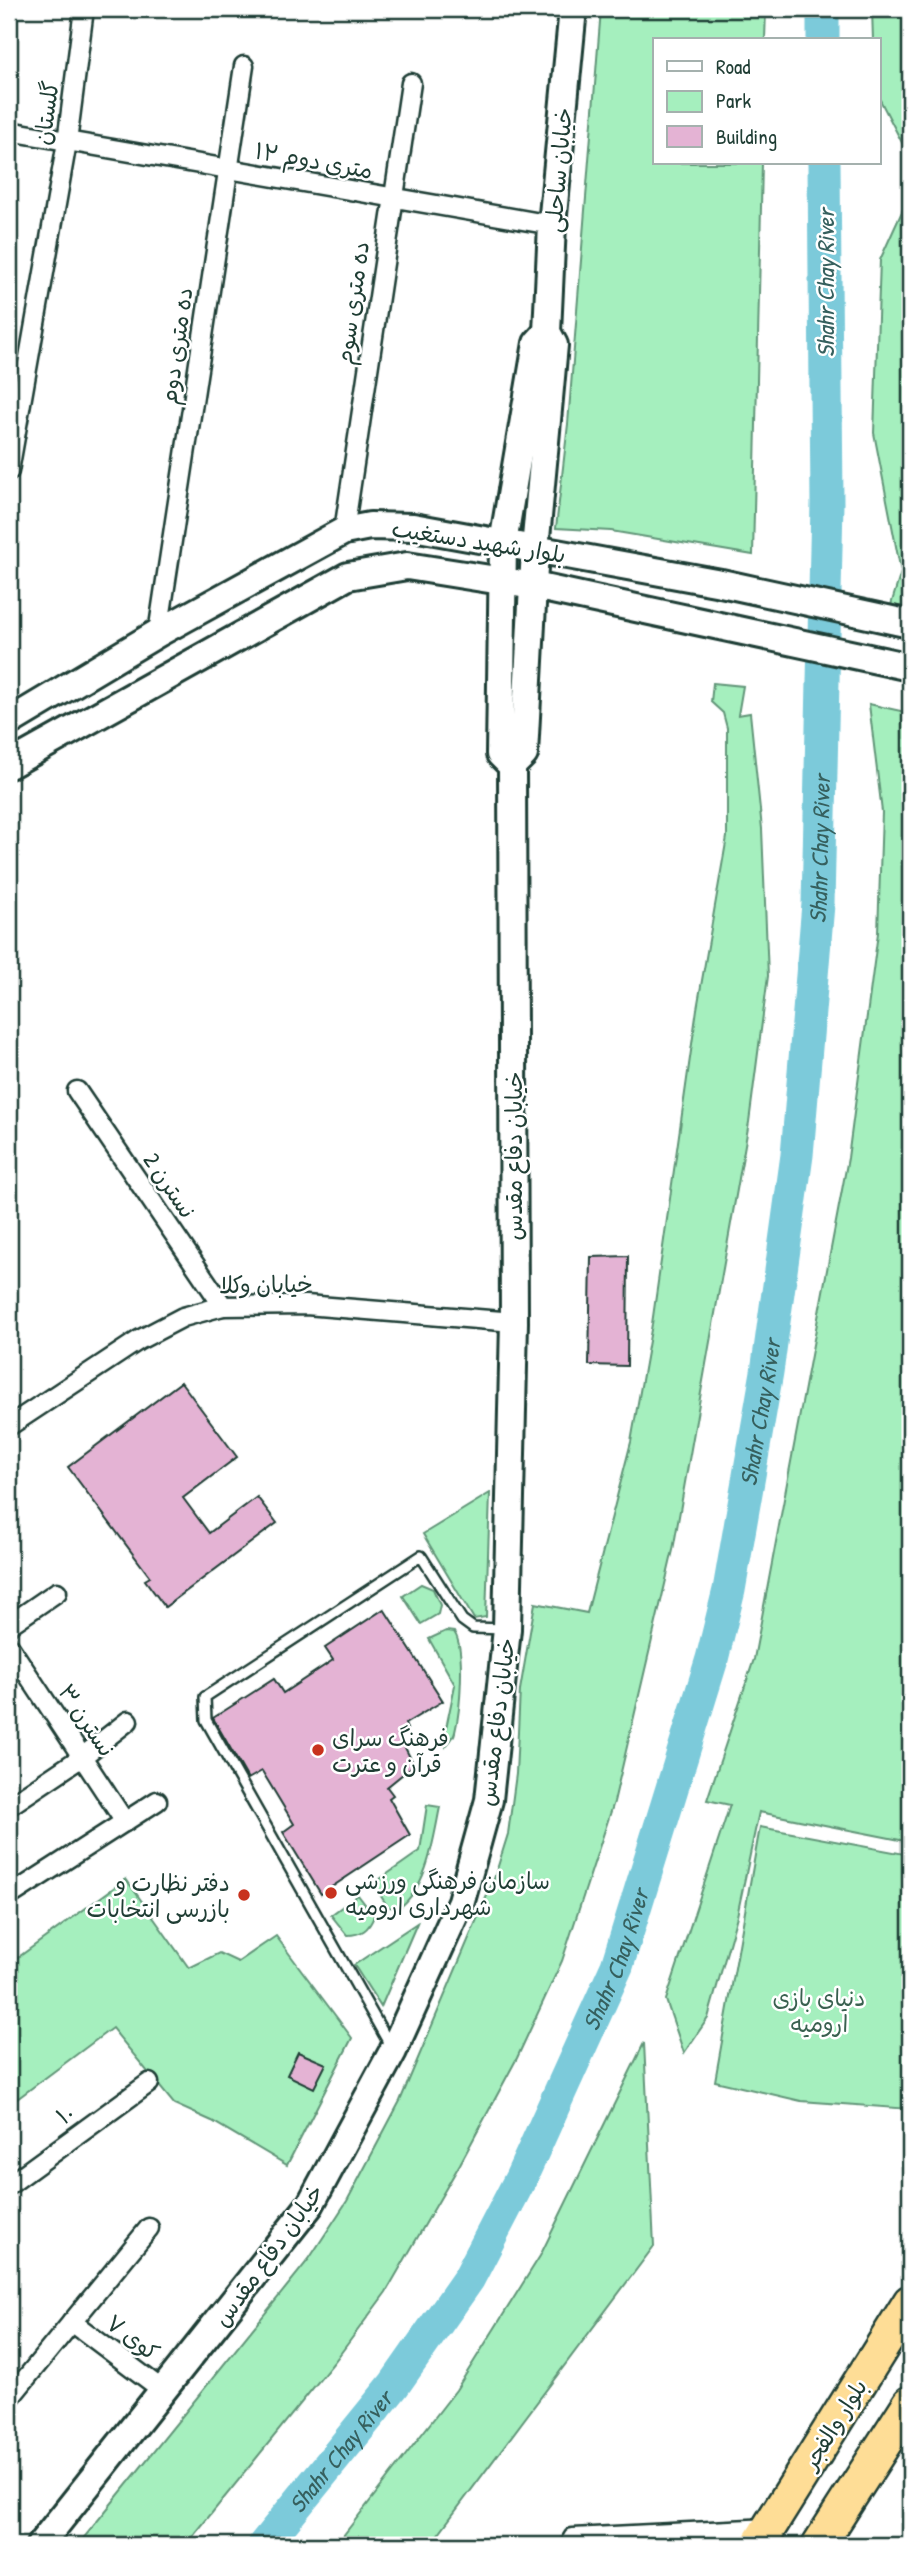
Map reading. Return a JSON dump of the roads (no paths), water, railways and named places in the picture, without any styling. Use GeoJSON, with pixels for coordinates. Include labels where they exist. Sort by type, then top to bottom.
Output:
{"type":"FeatureCollection","features":[{"type":"Feature","properties":{"kind":"highway","name":"بلوار والفجر"},"geometry":{"type":"LineString","coordinates":[[763,2537],[910,2302]]}},
{"type":"Feature","properties":{"kind":"highway"},"geometry":{"type":"LineString","coordinates":[[819,2545],[910,2403]]}},
{"type":"Feature","properties":{"kind":"street","name":"گلستان"},"geometry":{"type":"LineString","coordinates":[[9,471],[67,142],[84,9]]}},
{"type":"Feature","properties":{"kind":"street","name":"خیابان ساحلی"},"geometry":{"type":"LineString","coordinates":[[534,586],[554,345],[547,332],[552,225],[573,9]]}},
{"type":"Feature","properties":{"kind":"street","name":"ده متری دوم"},"geometry":{"type":"LineString","coordinates":[[158,633],[244,66]]}},
{"type":"Feature","properties":{"kind":"street","name":"ده متری سوم"},"geometry":{"type":"LineString","coordinates":[[344,531],[391,198],[411,83]]}},
{"type":"Feature","properties":{"kind":"street","name":"۱۲ متری دوم"},"geometry":{"type":"LineString","coordinates":[[9,131],[552,225]]}},
{"type":"Feature","properties":{"kind":"street","name":"خیابان ساحلی"},"geometry":{"type":"LineString","coordinates":[[501,581],[503,543],[537,343],[547,332]]}},
{"type":"Feature","properties":{"kind":"street","name":"بلوار شهید دستغیب"},"geometry":{"type":"LineString","coordinates":[[9,722],[158,633],[344,531],[370,526],[413,527],[503,543],[721,583],[910,624]]}},
{"type":"Feature","properties":{"kind":"street","name":"بلوار شهید دستغیب"},"geometry":{"type":"LineString","coordinates":[[9,765],[348,576],[407,566],[534,586],[907,666]]}},
{"type":"Feature","properties":{"kind":"street","name":"خیابان دفاع مقدس"},"geometry":{"type":"LineString","coordinates":[[40,2545],[165,2392],[310,2206],[393,2051],[460,1901],[489,1800],[507,1629],[514,1322],[512,766],[500,754],[501,581]]}},
{"type":"Feature","properties":{"kind":"street","name":"خیابان دفاع مقدس"},"geometry":{"type":"LineString","coordinates":[[512,766],[524,754],[534,586]]}},
{"type":"Feature","properties":{"kind":"street","name":"نسترن 2"},"geometry":{"type":"LineString","coordinates":[[77,1091],[223,1306]]}},
{"type":"Feature","properties":{"kind":"street","name":"خیابان وکلا"},"geometry":{"type":"LineString","coordinates":[[9,1426],[139,1340],[183,1317],[223,1306],[306,1305],[514,1322]]}},
{"type":"Feature","properties":{"kind":"street"},"geometry":{"type":"LineString","coordinates":[[9,1625],[57,1592]]}},
{"type":"Feature","properties":{"kind":"street","name":"نسترن ۳"},"geometry":{"type":"LineString","coordinates":[[9,1646],[125,1822]]}},
{"type":"Feature","properties":{"kind":"street"},"geometry":{"type":"LineString","coordinates":[[9,1806],[82,1757],[128,1721]]}},
{"type":"Feature","properties":{"kind":"street"},"geometry":{"type":"LineString","coordinates":[[14,1893],[157,1801]]}},
{"type":"Feature","properties":{"kind":"street","name":"۱۰"},"geometry":{"type":"LineString","coordinates":[[9,2186],[149,2083]]}},
{"type":"Feature","properties":{"kind":"street"},"geometry":{"type":"LineString","coordinates":[[9,2399],[149,2228]]}},
{"type":"Feature","properties":{"kind":"street","name":"کوی ۷"},"geometry":{"type":"LineString","coordinates":[[72,2322],[165,2392]]}},
{"type":"Feature","properties":{"kind":"street"},"geometry":{"type":"LineString","coordinates":[[573,2538],[763,2537]]}},
{"type":"Feature","properties":{"kind":"lane"},"geometry":{"type":"LineString","coordinates":[[393,2051],[206,1720],[205,1697],[421,1556],[462,1620],[473,1628],[507,1629]]}},
{"type":"Feature","properties":{"kind":"waterway","name":"Shahr Chay River"},"geometry":{"type":"LineString","coordinates":[[823,9],[823,38]]}},
{"type":"Feature","properties":{"kind":"waterway","name":"Shahr Chay River"},"geometry":{"type":"LineString","coordinates":[[264,2545],[394,2385],[469,2278],[521,2178],[617,1966],[712,1659],[729,1590],[767,1372],[797,1155],[818,904],[827,503],[824,164]]}},
{"type":"Feature","properties":{"kind":"place","name":"فرهنگ سرای قرآن و عترت"},"geometry":{"type":"Point","coordinates":[318,1750]}},
{"type":"Feature","properties":{"kind":"place","name":"سازمان فرهنگی ورزشی شهرداری ارومیه"},"geometry":{"type":"Point","coordinates":[331,1893]}},
{"type":"Feature","properties":{"kind":"place","name":"دفتر نظارت و بازرسی انتخابات"},"geometry":{"type":"Point","coordinates":[244,1895]}},
{"type":"Feature","properties":{"kind":"park label","name":"دنیای بازی ارومیه"},"geometry":{"type":"Point","coordinates":[819,2010]}}]}
